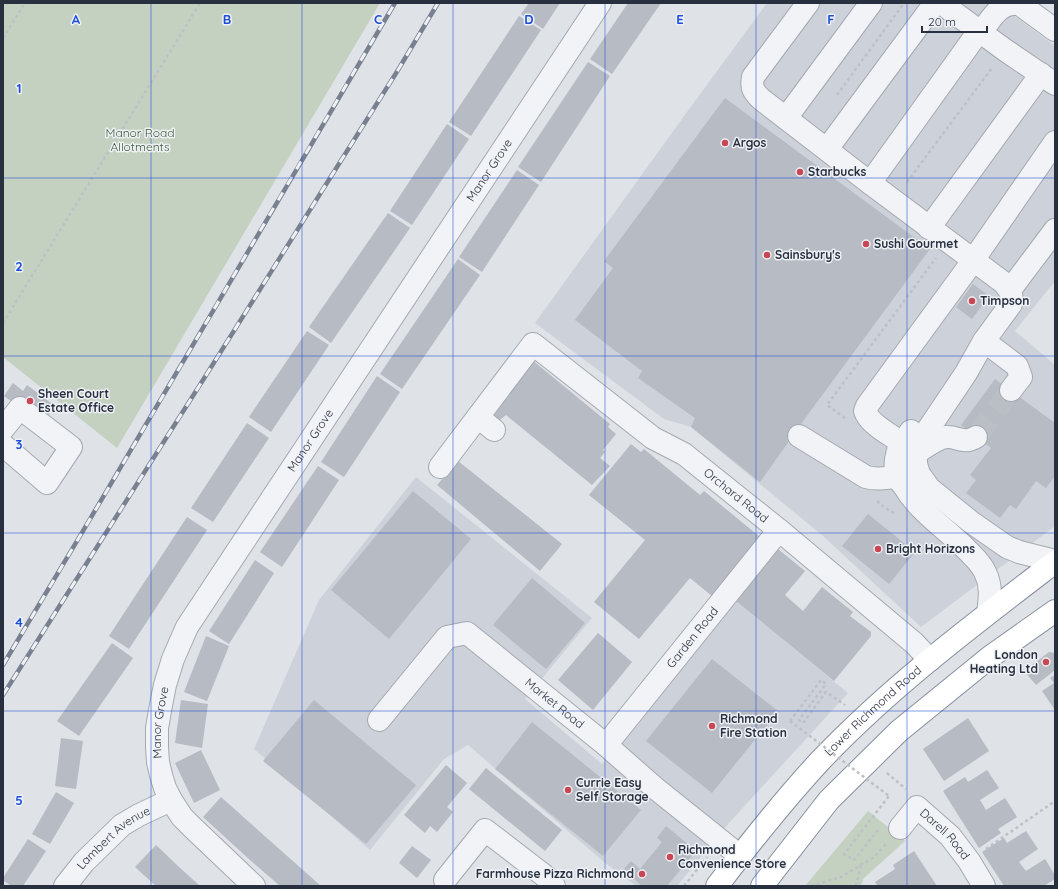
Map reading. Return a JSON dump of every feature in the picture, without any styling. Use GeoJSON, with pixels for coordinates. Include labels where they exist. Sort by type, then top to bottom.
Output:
{"type":"FeatureCollection","features":[{"type":"Feature","properties":{"kind":"highway","name":"Lower Richmond Road"},"geometry":{"type":"LineString","coordinates":[[717,886],[765,824],[819,762],[852,730],[930,660],[988,613],[1055,562]]}},
{"type":"Feature","properties":{"kind":"highway"},"geometry":{"type":"LineString","coordinates":[[762,886],[829,800],[899,731],[990,657],[1055,610]]}},
{"type":"Feature","properties":{"kind":"highway"},"geometry":{"type":"LineString","coordinates":[[786,800],[795,807],[808,811],[829,800]]}},
{"type":"Feature","properties":{"kind":"street","name":"Manor Grove"},"geometry":{"type":"LineString","coordinates":[[254,886],[182,817],[165,788],[158,762],[157,728],[165,685],[173,659],[187,627],[600,3]]}},
{"type":"Feature","properties":{"kind":"street"},"geometry":{"type":"LineString","coordinates":[[799,436],[866,478],[883,479],[897,476],[912,457],[966,373],[984,341],[1011,304],[1012,297],[1010,290],[1004,283],[870,183],[761,99],[755,92],[751,84],[753,76],[808,3]]}},
{"type":"Feature","properties":{"kind":"street"},"geometry":{"type":"LineString","coordinates":[[786,118],[871,3]]}},
{"type":"Feature","properties":{"kind":"street"},"geometry":{"type":"LineString","coordinates":[[827,149],[935,3]]}},
{"type":"Feature","properties":{"kind":"street"},"geometry":{"type":"LineString","coordinates":[[929,228],[1048,79],[1005,50],[941,3]]}},
{"type":"Feature","properties":{"kind":"street"},"geometry":{"type":"LineString","coordinates":[[870,183],[980,32],[1001,8],[1011,3],[1019,3],[1055,30]]}},
{"type":"Feature","properties":{"kind":"street"},"geometry":{"type":"LineString","coordinates":[[1055,142],[973,260],[864,411],[866,416],[871,421],[912,457],[929,488],[942,499],[1007,547],[1025,554],[1055,562]]}},
{"type":"Feature","properties":{"kind":"street"},"geometry":{"type":"LineString","coordinates":[[1010,290],[1055,230]]}},
{"type":"Feature","properties":{"kind":"street"},"geometry":{"type":"LineString","coordinates":[[984,341],[1017,366],[1021,377],[1010,390]]}},
{"type":"Feature","properties":{"kind":"street","name":"Orchard Road"},"geometry":{"type":"LineString","coordinates":[[440,467],[486,423],[533,344],[629,432],[653,438],[684,454],[779,530],[914,643],[930,660]]}},
{"type":"Feature","properties":{"kind":"street"},"geometry":{"type":"LineString","coordinates":[[3,429],[20,408],[71,447],[47,483],[3,445]]}},
{"type":"Feature","properties":{"kind":"street"},"geometry":{"type":"LineString","coordinates":[[976,437],[971,440],[948,437],[940,439],[912,457],[897,453],[896,464],[897,476],[909,496],[917,505],[961,543],[986,572],[990,584],[991,594],[988,613]]}},
{"type":"Feature","properties":{"kind":"street","name":"Garden Road"},"geometry":{"type":"LineString","coordinates":[[606,745],[779,530]]}},
{"type":"Feature","properties":{"kind":"street","name":"Market Road"},"geometry":{"type":"LineString","coordinates":[[379,720],[447,638],[467,633],[740,856]]}},
{"type":"Feature","properties":{"kind":"street","name":"Lambert Avenue"},"geometry":{"type":"LineString","coordinates":[[65,886],[84,862],[122,825],[171,800]]}},
{"type":"Feature","properties":{"kind":"street","name":"Darell Road"},"geometry":{"type":"LineString","coordinates":[[891,827],[917,807],[950,836],[969,861],[984,886]]}},
{"type":"Feature","properties":{"kind":"street"},"geometry":{"type":"LineString","coordinates":[[445,880],[485,830],[550,880],[554,886]]}},
{"type":"Feature","properties":{"kind":"path"},"geometry":{"type":"LineString","coordinates":[[3,38],[25,3]]}},
{"type":"Feature","properties":{"kind":"path"},"geometry":{"type":"LineString","coordinates":[[3,323],[200,3]]}},
{"type":"Feature","properties":{"kind":"path"},"geometry":{"type":"LineString","coordinates":[[836,97],[904,3]]}},
{"type":"Feature","properties":{"kind":"path"},"geometry":{"type":"LineString","coordinates":[[893,200],[1005,50]]}},
{"type":"Feature","properties":{"kind":"path"},"geometry":{"type":"LineString","coordinates":[[851,422],[827,405],[939,254]]}},
{"type":"Feature","properties":{"kind":"path"},"geometry":{"type":"LineString","coordinates":[[844,705],[826,692],[803,723],[799,720],[826,684],[821,680],[790,721],[889,796],[844,854],[854,860],[891,827]]}},
{"type":"Feature","properties":{"kind":"path"},"geometry":{"type":"LineString","coordinates":[[884,770],[909,792]]}},
{"type":"Feature","properties":{"kind":"path"},"geometry":{"type":"LineString","coordinates":[[969,861],[1055,801]]}},
{"type":"Feature","properties":{"kind":"path"},"geometry":{"type":"LineString","coordinates":[[811,886],[841,876],[874,857],[891,827]]}},
{"type":"Feature","properties":{"kind":"path"},"geometry":{"type":"LineString","coordinates":[[856,886],[861,865]]}},
{"type":"Feature","properties":{"kind":"shaded area"},"geometry":{"type":"Polygon","coordinates":[[[767,3],[1003,3],[1009,12],[1055,46],[1055,281],[1015,331],[1055,365],[1055,526],[921,627],[823,536],[691,427],[664,419],[535,323],[767,3]]]}},
{"type":"Feature","properties":{"kind":"shaded area"},"geometry":{"type":"Polygon","coordinates":[[[416,477],[592,618],[525,699],[602,764],[736,601],[848,693],[729,823],[677,886],[636,886],[604,862],[468,745],[444,759],[370,850],[254,749],[319,600],[416,477]]]}},
{"type":"Feature","properties":{"kind":"green space","name":"Manor Road Allotments"},"geometry":{"type":"Polygon","coordinates":[[[3,3],[380,3],[117,448],[3,357],[3,3]]]}},
{"type":"Feature","properties":{"kind":"green space"},"geometry":{"type":"Polygon","coordinates":[[[868,811],[905,841],[863,879],[861,886],[805,886],[868,811]]]}},
{"type":"Feature","properties":{"kind":"building"},"geometry":{"type":"Polygon","coordinates":[[[529,3],[560,3],[543,29],[521,14],[529,3]]]}},
{"type":"Feature","properties":{"kind":"building"},"geometry":{"type":"Polygon","coordinates":[[[628,3],[661,3],[612,74],[590,59],[628,3]]]}},
{"type":"Feature","properties":{"kind":"building"},"geometry":{"type":"Polygon","coordinates":[[[519,16],[541,30],[471,136],[449,122],[519,16]]]}},
{"type":"Feature","properties":{"kind":"building"},"geometry":{"type":"Polygon","coordinates":[[[588,62],[610,76],[541,182],[518,167],[588,62]]]}},
{"type":"Feature","properties":{"kind":"building","name":"Sainsbury's"},"geometry":{"type":"Polygon","coordinates":[[[725,98],[930,249],[760,482],[691,427],[695,418],[638,378],[642,371],[575,320],[613,268],[604,261],[725,98]]]}},
{"type":"Feature","properties":{"kind":"building"},"geometry":{"type":"Polygon","coordinates":[[[447,124],[469,139],[412,225],[390,211],[447,124]]]}},
{"type":"Feature","properties":{"kind":"building"},"geometry":{"type":"Polygon","coordinates":[[[517,170],[539,185],[482,272],[459,257],[517,170]]]}},
{"type":"Feature","properties":{"kind":"building"},"geometry":{"type":"Polygon","coordinates":[[[388,213],[410,228],[331,343],[309,327],[388,213]]]}},
{"type":"Feature","properties":{"kind":"building"},"geometry":{"type":"Polygon","coordinates":[[[458,259],[480,275],[402,389],[380,374],[458,259]]]}},
{"type":"Feature","properties":{"kind":"building","name":"Timpson"},"geometry":{"type":"Polygon","coordinates":[[[973,284],[989,296],[972,319],[956,307],[973,284]]]}},
{"type":"Feature","properties":{"kind":"building"},"geometry":{"type":"Polygon","coordinates":[[[307,331],[329,345],[271,432],[249,417],[307,331]]]}},
{"type":"Feature","properties":{"kind":"building"},"geometry":{"type":"Polygon","coordinates":[[[532,360],[610,424],[608,427],[616,434],[603,450],[605,452],[600,458],[610,466],[592,485],[506,415],[500,420],[491,414],[532,360]]]}},
{"type":"Feature","properties":{"kind":"building"},"geometry":{"type":"Polygon","coordinates":[[[377,376],[400,392],[344,477],[321,462],[377,376]]]}},
{"type":"Feature","properties":{"kind":"building"},"geometry":{"type":"Polygon","coordinates":[[[995,379],[1055,423],[1055,476],[1046,488],[1036,481],[1016,509],[1010,505],[1000,518],[966,493],[976,480],[970,475],[991,448],[961,425],[995,379]]]}},
{"type":"Feature","properties":{"kind":"building","name":"Sheen Court Estate Office"},"geometry":{"type":"Polygon","coordinates":[[[13,383],[23,391],[27,385],[55,406],[42,424],[4,396],[13,383]]]}},
{"type":"Feature","properties":{"kind":"building"},"geometry":{"type":"Polygon","coordinates":[[[247,423],[269,438],[213,522],[191,508],[247,423]]]}},
{"type":"Feature","properties":{"kind":"building"},"geometry":{"type":"Polygon","coordinates":[[[631,444],[641,452],[644,449],[700,495],[704,491],[760,537],[712,596],[690,578],[639,639],[594,602],[645,540],[589,495],[631,444]]]}},
{"type":"Feature","properties":{"kind":"building"},"geometry":{"type":"Polygon","coordinates":[[[458,461],[562,544],[540,571],[437,485],[458,461]]]}},
{"type":"Feature","properties":{"kind":"building"},"geometry":{"type":"Polygon","coordinates":[[[318,466],[339,480],[282,567],[260,552],[318,466]]]}},
{"type":"Feature","properties":{"kind":"building"},"geometry":{"type":"Polygon","coordinates":[[[413,491],[471,539],[389,639],[331,590],[413,491]]]}},
{"type":"Feature","properties":{"kind":"building","name":"Bright Horizons"},"geometry":{"type":"Polygon","coordinates":[[[868,514],[915,552],[889,584],[842,546],[868,514]]]}},
{"type":"Feature","properties":{"kind":"building"},"geometry":{"type":"Polygon","coordinates":[[[187,517],[207,530],[129,649],[109,636],[187,517]]]}},
{"type":"Feature","properties":{"kind":"building"},"geometry":{"type":"Polygon","coordinates":[[[778,549],[805,571],[785,595],[803,611],[822,587],[853,612],[850,616],[871,632],[871,636],[834,681],[736,601],[778,549]]]}},
{"type":"Feature","properties":{"kind":"building"},"geometry":{"type":"Polygon","coordinates":[[[255,560],[274,573],[229,644],[209,631],[255,560]]]}},
{"type":"Feature","properties":{"kind":"building"},"geometry":{"type":"Polygon","coordinates":[[[532,578],[585,623],[546,669],[493,625],[532,578]]]}},
{"type":"Feature","properties":{"kind":"building"},"geometry":{"type":"Polygon","coordinates":[[[598,633],[632,662],[593,710],[558,680],[598,633]]]}},
{"type":"Feature","properties":{"kind":"building"},"geometry":{"type":"Polygon","coordinates":[[[206,636],[229,646],[207,701],[184,692],[206,636]]]}},
{"type":"Feature","properties":{"kind":"building"},"geometry":{"type":"Polygon","coordinates":[[[112,643],[133,658],[79,736],[57,721],[112,643]]]}},
{"type":"Feature","properties":{"kind":"building","name":"London Heating Ltd"},"geometry":{"type":"Polygon","coordinates":[[[1049,652],[1055,653],[1055,670],[1036,685],[1024,671],[1049,652]]]}},
{"type":"Feature","properties":{"kind":"building","name":"Richmond Fire Station"},"geometry":{"type":"Polygon","coordinates":[[[712,659],[778,711],[712,793],[646,741],[712,659]]]}},
{"type":"Feature","properties":{"kind":"building"},"geometry":{"type":"Polygon","coordinates":[[[1055,675],[1055,710],[1042,691],[1054,683],[1050,678],[1055,675]]]}},
{"type":"Feature","properties":{"kind":"building"},"geometry":{"type":"Polygon","coordinates":[[[181,700],[208,704],[202,748],[175,743],[181,700]]]}},
{"type":"Feature","properties":{"kind":"building"},"geometry":{"type":"Polygon","coordinates":[[[314,700],[416,785],[366,844],[263,761],[314,700]]]}},
{"type":"Feature","properties":{"kind":"building"},"geometry":{"type":"Polygon","coordinates":[[[968,718],[989,751],[944,781],[923,749],[968,718]]]}},
{"type":"Feature","properties":{"kind":"building","name":"Currie Easy Self Storage"},"geometry":{"type":"Polygon","coordinates":[[[532,722],[641,810],[603,856],[495,769],[532,722]]]}},
{"type":"Feature","properties":{"kind":"building"},"geometry":{"type":"Polygon","coordinates":[[[61,738],[83,741],[76,789],[55,786],[61,738]]]}},
{"type":"Feature","properties":{"kind":"building"},"geometry":{"type":"Polygon","coordinates":[[[201,750],[220,790],[194,803],[175,763],[201,750]]]}},
{"type":"Feature","properties":{"kind":"building"},"geometry":{"type":"Polygon","coordinates":[[[446,765],[467,783],[447,807],[453,812],[437,832],[430,826],[425,833],[404,815],[446,765]]]}},
{"type":"Feature","properties":{"kind":"building"},"geometry":{"type":"Polygon","coordinates":[[[486,768],[562,830],[545,851],[469,789],[486,768]]]}},
{"type":"Feature","properties":{"kind":"building"},"geometry":{"type":"Polygon","coordinates":[[[987,770],[999,788],[980,800],[986,810],[1005,798],[1017,817],[998,829],[1001,833],[979,848],[943,791],[965,777],[968,782],[987,770]]]}},
{"type":"Feature","properties":{"kind":"building"},"geometry":{"type":"Polygon","coordinates":[[[56,792],[74,803],[50,844],[32,834],[56,792]]]}},
{"type":"Feature","properties":{"kind":"building"},"geometry":{"type":"Polygon","coordinates":[[[221,797],[321,886],[280,886],[250,860],[203,817],[221,797]]]}},
{"type":"Feature","properties":{"kind":"building","name":"Richmond Convenience Store"},"geometry":{"type":"Polygon","coordinates":[[[666,826],[696,851],[667,886],[642,886],[623,870],[631,861],[640,869],[662,842],[657,838],[666,826]]]}},
{"type":"Feature","properties":{"kind":"building"},"geometry":{"type":"Polygon","coordinates":[[[1026,831],[1038,849],[1019,862],[1026,871],[1045,859],[1055,875],[1055,879],[1044,886],[1004,886],[982,852],[1004,838],[1007,843],[1026,831]]]}},
{"type":"Feature","properties":{"kind":"building"},"geometry":{"type":"Polygon","coordinates":[[[28,839],[46,851],[23,886],[11,886],[3,880],[3,878],[28,839]]]}},
{"type":"Feature","properties":{"kind":"building"},"geometry":{"type":"Polygon","coordinates":[[[156,845],[200,886],[156,886],[135,867],[156,845]]]}},
{"type":"Feature","properties":{"kind":"building"},"geometry":{"type":"Polygon","coordinates":[[[412,846],[431,860],[417,878],[399,863],[412,846]]]}},
{"type":"Feature","properties":{"kind":"building"},"geometry":{"type":"Polygon","coordinates":[[[914,851],[937,886],[878,886],[875,882],[895,869],[893,865],[914,851]]]}},
{"type":"Feature","properties":{"kind":"tunnel"},"geometry":{"type":"LineString","coordinates":[[976,437],[1011,390]]}},
{"type":"Feature","properties":{"kind":"railway"},"geometry":{"type":"LineString","coordinates":[[3,665],[395,3]]}},
{"type":"Feature","properties":{"kind":"railway"},"geometry":{"type":"LineString","coordinates":[[3,695],[398,70],[438,3]]}},
{"type":"Feature","properties":{"kind":"place","name":"Argos"},"geometry":{"type":"Point","coordinates":[725,143]}},
{"type":"Feature","properties":{"kind":"place","name":"Starbucks"},"geometry":{"type":"Point","coordinates":[800,172]}},
{"type":"Feature","properties":{"kind":"place","name":"Sushi Gourmet"},"geometry":{"type":"Point","coordinates":[866,244]}},
{"type":"Feature","properties":{"kind":"place","name":"Sainsbury's"},"geometry":{"type":"Point","coordinates":[767,255]}},
{"type":"Feature","properties":{"kind":"place","name":"Timpson"},"geometry":{"type":"Point","coordinates":[972,301]}},
{"type":"Feature","properties":{"kind":"place","name":"Sheen Court Estate Office"},"geometry":{"type":"Point","coordinates":[30,401]}},
{"type":"Feature","properties":{"kind":"place","name":"Bright Horizons"},"geometry":{"type":"Point","coordinates":[878,549]}},
{"type":"Feature","properties":{"kind":"place","name":"London Heating Ltd"},"geometry":{"type":"Point","coordinates":[1046,662]}},
{"type":"Feature","properties":{"kind":"place","name":"Richmond Fire Station"},"geometry":{"type":"Point","coordinates":[712,726]}},
{"type":"Feature","properties":{"kind":"place","name":"Currie Easy Self Storage"},"geometry":{"type":"Point","coordinates":[568,790]}},
{"type":"Feature","properties":{"kind":"place","name":"Richmond Convenience Store"},"geometry":{"type":"Point","coordinates":[670,857]}},
{"type":"Feature","properties":{"kind":"place","name":"Farmhouse Pizza Richmond"},"geometry":{"type":"Point","coordinates":[642,874]}}]}
